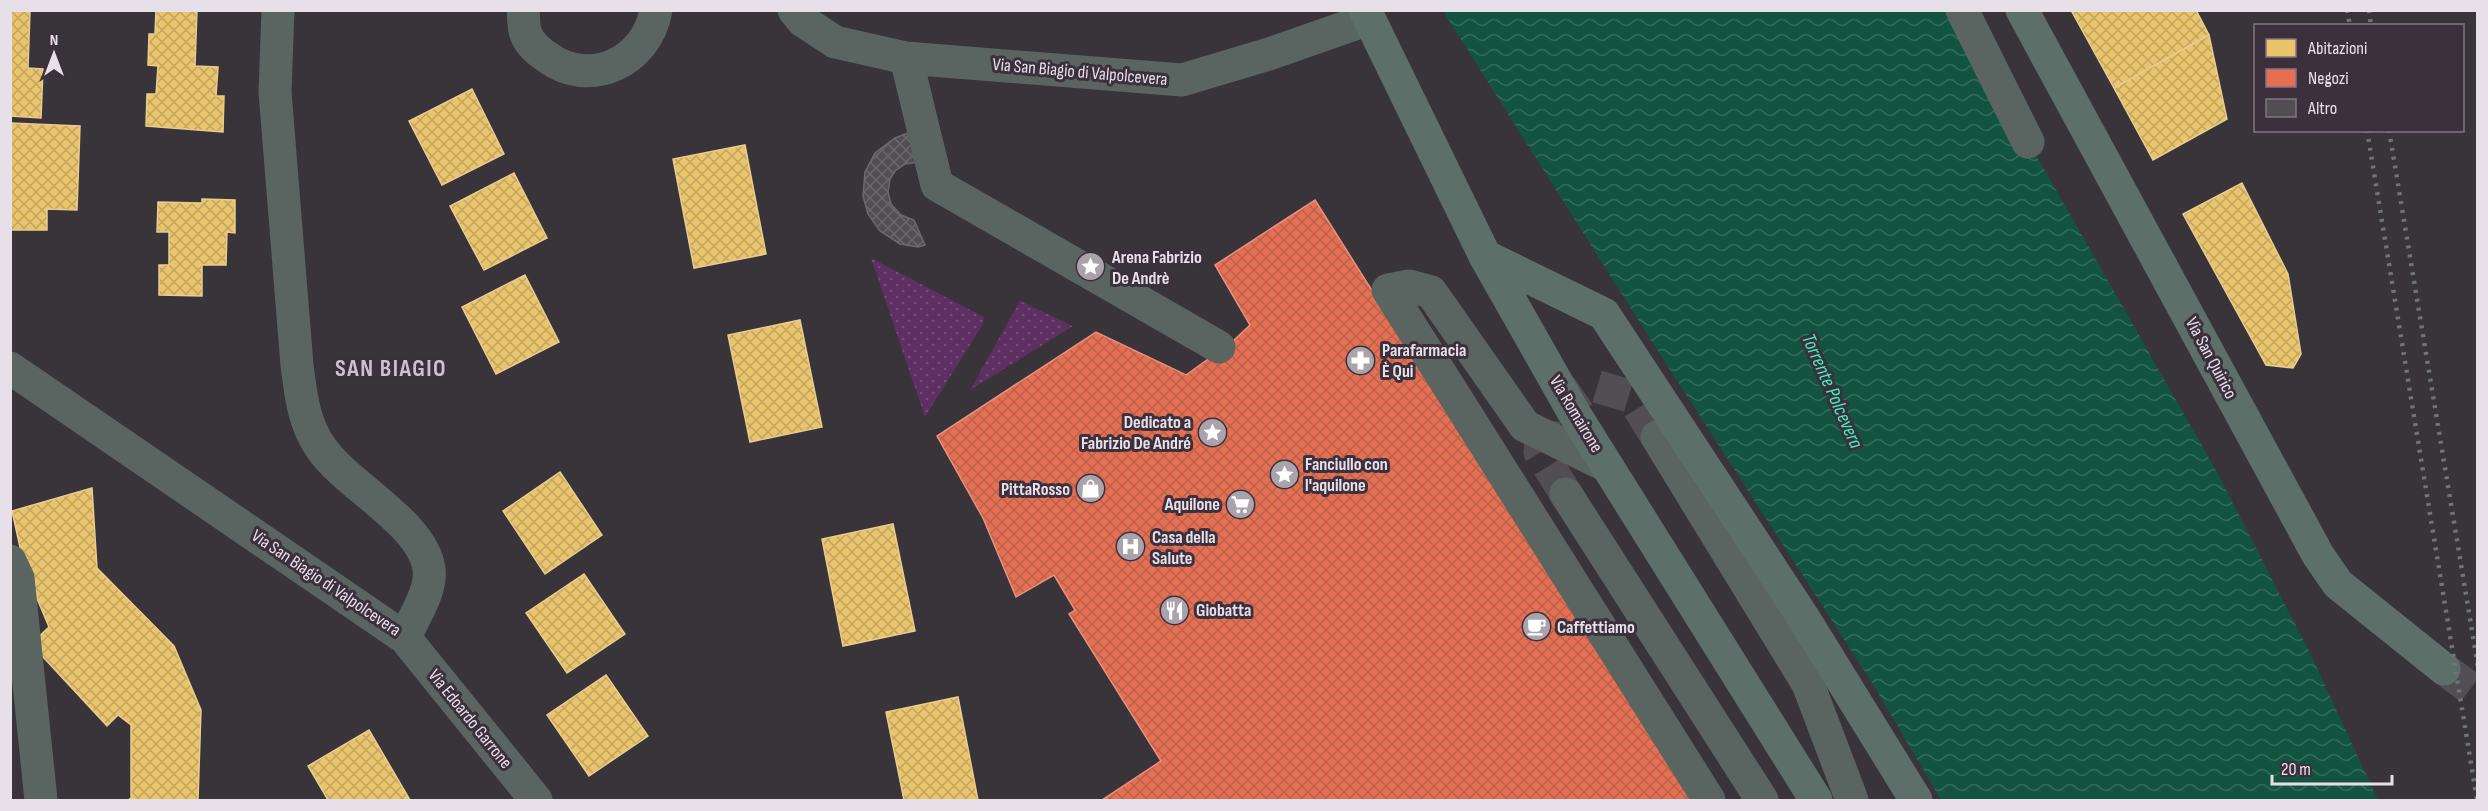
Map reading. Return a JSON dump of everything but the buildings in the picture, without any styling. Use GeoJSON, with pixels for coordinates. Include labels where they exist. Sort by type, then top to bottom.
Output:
{"type":"FeatureCollection","features":[{"type":"Feature","properties":{"kind":"main road","name":"Via San Quirico"},"geometry":{"type":"LineString","coordinates":[[2022,10],[2318,555],[2338,584],[2444,669]]}},
{"type":"Feature","properties":{"kind":"main road","name":"Via Romairone"},"geometry":{"type":"LineString","coordinates":[[1367,15],[1485,256],[1574,413],[1816,801]]}},
{"type":"Feature","properties":{"kind":"main road"},"geometry":{"type":"LineString","coordinates":[[1485,256],[1604,314],[1803,617],[1916,801]]}},
{"type":"Feature","properties":{"kind":"street","name":"Via San Biagio di Valpolcevera"},"geometry":{"type":"LineString","coordinates":[[10,368],[405,638],[428,588],[429,570],[422,550],[412,534],[331,462],[313,434],[303,410],[275,92],[278,10]]}},
{"type":"Feature","properties":{"kind":"street"},"geometry":{"type":"LineString","coordinates":[[523,10],[526,34],[538,51],[557,64],[579,71],[611,68],[636,52],[649,35],[656,10]]}},
{"type":"Feature","properties":{"kind":"street","name":"Via San Biagio di Valpolcevera"},"geometry":{"type":"LineString","coordinates":[[794,10],[803,21],[835,42],[906,58],[1182,80],[1269,54],[1367,15]]}},
{"type":"Feature","properties":{"kind":"street"},"geometry":{"type":"LineString","coordinates":[[1962,10],[2028,142]]}},
{"type":"Feature","properties":{"kind":"street"},"geometry":{"type":"LineString","coordinates":[[906,58],[938,185],[1219,347]]}},
{"type":"Feature","properties":{"kind":"street"},"geometry":{"type":"LineString","coordinates":[[1607,466],[1525,426],[1431,292],[1408,286],[1388,290],[1709,801]]}},
{"type":"Feature","properties":{"kind":"street"},"geometry":{"type":"LineString","coordinates":[[1657,437],[1808,684],[1852,801]]}},
{"type":"Feature","properties":{"kind":"street"},"geometry":{"type":"LineString","coordinates":[[1566,494],[1762,801]]}},
{"type":"Feature","properties":{"kind":"street"},"geometry":{"type":"LineString","coordinates":[[10,561],[18,578],[41,801]]}},
{"type":"Feature","properties":{"kind":"street","name":"Via Edoardo Garrone"},"geometry":{"type":"LineString","coordinates":[[405,638],[536,801]]}},
{"type":"Feature","properties":{"kind":"street"},"geometry":{"type":"LineString","coordinates":[[1721,735],[1786,801]]}},
{"type":"Feature","properties":{"kind":"shaded area"},"geometry":{"type":"Polygon","coordinates":[[[871,258],[984,317],[983,324],[925,417],[871,258]]]}},
{"type":"Feature","properties":{"kind":"shaded area"},"geometry":{"type":"Polygon","coordinates":[[[1020,301],[1073,326],[970,390],[1020,301]]]}},
{"type":"Feature","properties":{"kind":"water","name":"Torrente Polcevera"},"geometry":{"type":"Polygon","coordinates":[[[1443,11],[1956,11],[2217,472],[2311,655],[2378,800],[1941,800],[1874,686],[1649,337],[1443,11]]]}},
{"type":"Feature","properties":{"kind":"tunnel"},"geometry":{"type":"LineString","coordinates":[[1566,494],[1540,452],[1545,417],[1592,385],[1632,397],[1657,437]]}},
{"type":"Feature","properties":{"kind":"tunnel"},"geometry":{"type":"LineString","coordinates":[[2444,669],[2478,694]]}},
{"type":"Feature","properties":{"kind":"railway"},"geometry":{"type":"LineString","coordinates":[[2347,10],[2350,24]]}},
{"type":"Feature","properties":{"kind":"railway"},"geometry":{"type":"LineString","coordinates":[[2369,10],[2371,24]]}},
{"type":"Feature","properties":{"kind":"railway"},"geometry":{"type":"LineString","coordinates":[[2367,132],[2477,800]]}},
{"type":"Feature","properties":{"kind":"railway"},"geometry":{"type":"LineString","coordinates":[[2389,132],[2478,667]]}},
{"type":"Feature","properties":{"kind":"place","name":"Arena Fabrizio De Andrè"},"geometry":{"type":"Point","coordinates":[1091,267]}},
{"type":"Feature","properties":{"kind":"place","name":"Parafarmacia È Qui"},"geometry":{"type":"Point","coordinates":[1361,360]}},
{"type":"Feature","properties":{"kind":"place","name":"Dedicato a Fabrizio De André"},"geometry":{"type":"Point","coordinates":[1212,432]}},
{"type":"Feature","properties":{"kind":"place","name":"Fanciullo con l'aquilone"},"geometry":{"type":"Point","coordinates":[1284,474]}},
{"type":"Feature","properties":{"kind":"place","name":"PittaRosso"},"geometry":{"type":"Point","coordinates":[1091,489]}},
{"type":"Feature","properties":{"kind":"place","name":"Aquilone"},"geometry":{"type":"Point","coordinates":[1241,504]}},
{"type":"Feature","properties":{"kind":"place","name":"Casa della Salute"},"geometry":{"type":"Point","coordinates":[1131,547]}},
{"type":"Feature","properties":{"kind":"place","name":"Giobatta"},"geometry":{"type":"Point","coordinates":[1175,610]}},
{"type":"Feature","properties":{"kind":"place","name":"Caffettiamo"},"geometry":{"type":"Point","coordinates":[1536,627]}},
{"type":"Feature","properties":{"kind":"district","name":"SAN BIAGIO"},"geometry":{"type":"Point","coordinates":[391,368]}}]}
